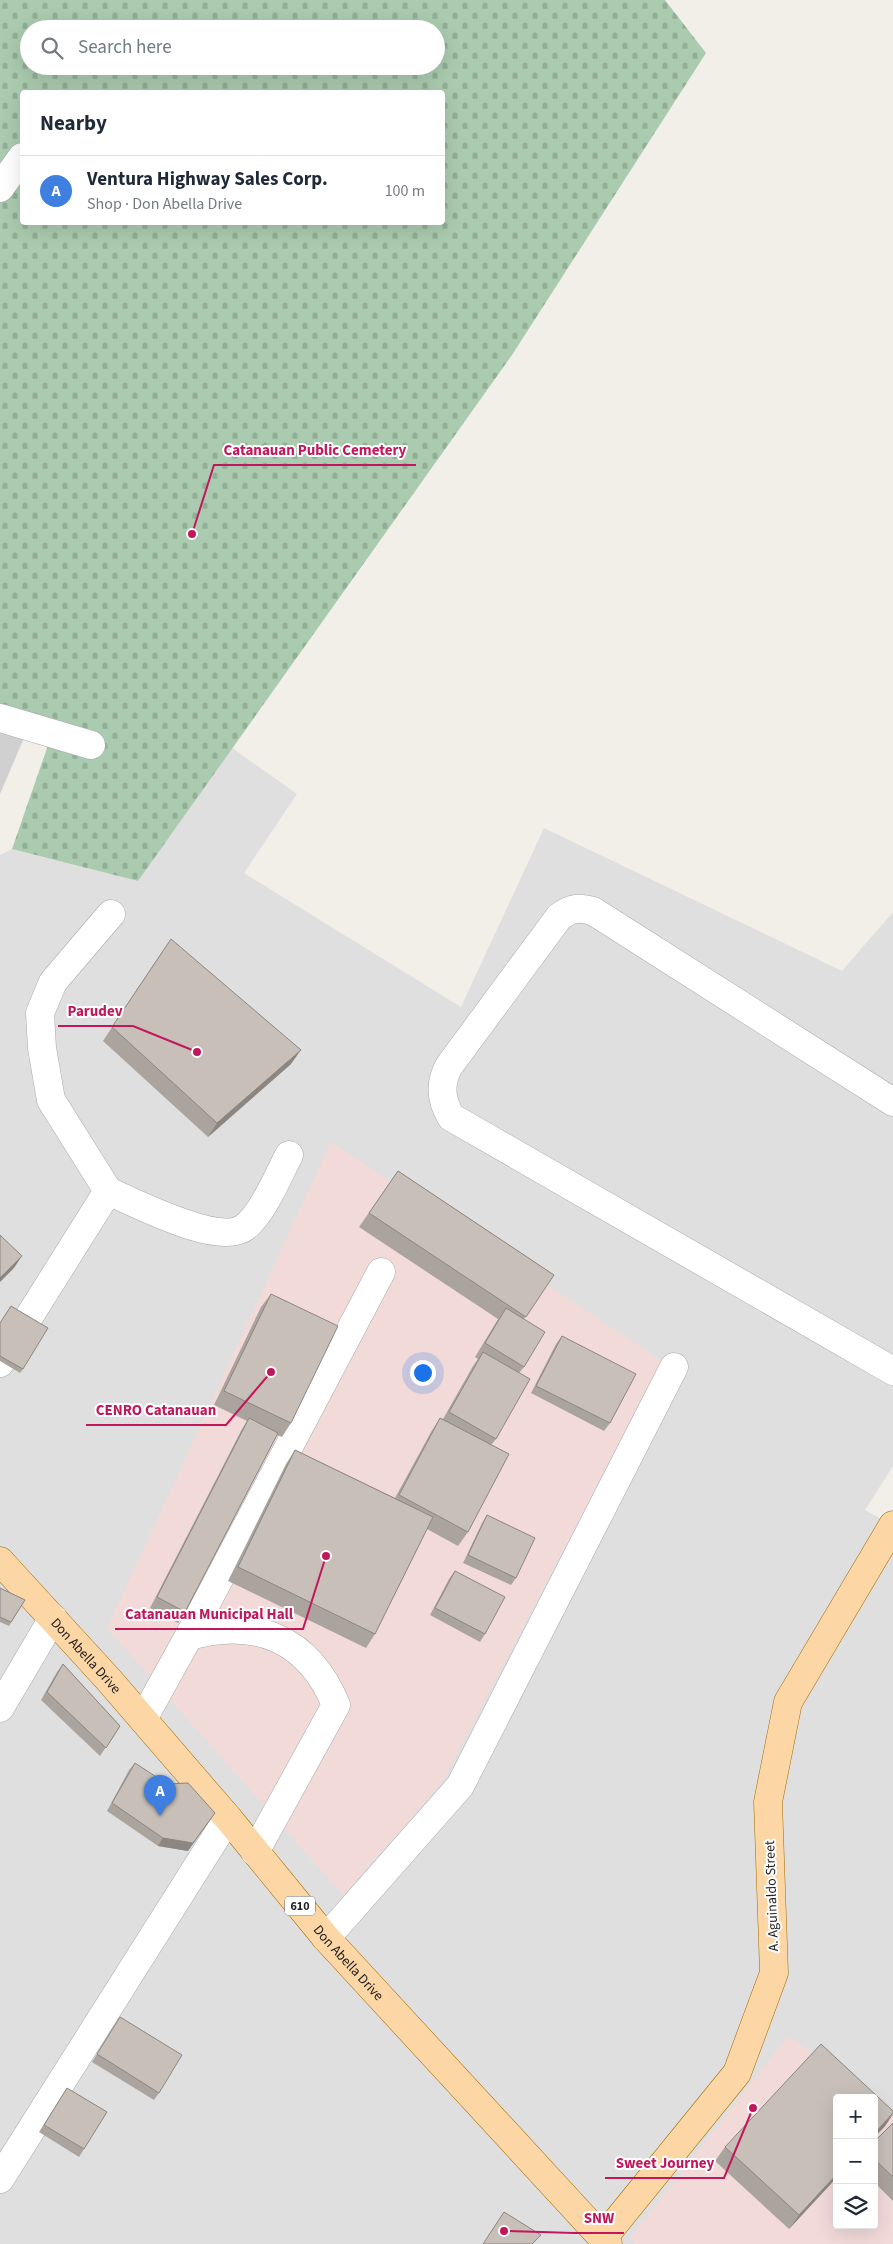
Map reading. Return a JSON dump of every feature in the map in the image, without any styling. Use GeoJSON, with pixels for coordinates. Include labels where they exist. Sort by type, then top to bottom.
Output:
{"type":"FeatureCollection","features":[{"type":"Feature","properties":{"kind":"main road","name":"A. Aguinaldo Street"},"geometry":{"type":"LineString","coordinates":[[604,2242],[737,2074],[774,1973],[768,1802],[788,1702],[893,1525]]}},
{"type":"Feature","properties":{"kind":"main road","name":"Don Abella Drive"},"geometry":{"type":"LineString","coordinates":[[0,1561],[53,1618],[228,1818],[326,1938],[604,2242]]}},
{"type":"Feature","properties":{"kind":"street"},"geometry":{"type":"LineString","coordinates":[[0,188],[20,159]]}},
{"type":"Feature","properties":{"kind":"street"},"geometry":{"type":"LineString","coordinates":[[0,718],[91,745]]}},
{"type":"Feature","properties":{"kind":"street"},"geometry":{"type":"LineString","coordinates":[[893,1102],[593,911],[582,908],[570,909],[559,917],[442,1078],[442,1093],[445,1107],[451,1117],[893,1371]]}},
{"type":"Feature","properties":{"kind":"street"},"geometry":{"type":"LineString","coordinates":[[110,914],[54,982],[40,1013],[42,1048],[51,1100],[108,1191],[194,1228],[231,1234],[244,1228],[255,1216],[289,1155]]}},
{"type":"Feature","properties":{"kind":"street"},"geometry":{"type":"LineString","coordinates":[[0,1363],[108,1191]]}},
{"type":"Feature","properties":{"kind":"street"},"geometry":{"type":"LineString","coordinates":[[142,1719],[189,1636],[381,1272]]}},
{"type":"Feature","properties":{"kind":"street"},"geometry":{"type":"LineString","coordinates":[[326,1938],[460,1786],[674,1367]]}},
{"type":"Feature","properties":{"kind":"street"},"geometry":{"type":"LineString","coordinates":[[0,1708],[53,1618]]}},
{"type":"Feature","properties":{"kind":"street"},"geometry":{"type":"LineString","coordinates":[[189,1636],[210,1630],[232,1628],[255,1631],[275,1637],[307,1658],[319,1672],[336,1705],[255,1852]]}},
{"type":"Feature","properties":{"kind":"street"},"geometry":{"type":"LineString","coordinates":[[0,2180],[228,1818]]}},
{"type":"Feature","properties":{"kind":"shaded area"},"geometry":{"type":"Polygon","coordinates":[[[0,731],[24,738],[0,794],[0,731]]]}},
{"type":"Feature","properties":{"kind":"shaded area"},"geometry":{"type":"Polygon","coordinates":[[[232,748],[297,794],[244,873],[461,1007],[544,828],[842,971],[893,912],[893,1466],[865,1510],[893,1525],[893,2244],[0,2244],[0,855],[12,849],[138,881],[232,748]]]}},
{"type":"Feature","properties":{"kind":"shaded area"},"geometry":{"type":"Polygon","coordinates":[[[331,1142],[662,1361],[441,1784],[343,1895],[107,1628],[331,1142]]]}},
{"type":"Feature","properties":{"kind":"shaded area"},"geometry":{"type":"Polygon","coordinates":[[[788,2036],[870,2094],[833,2094],[833,2229],[878,2229],[878,2099],[893,2110],[893,2244],[635,2244],[630,2238],[788,2036]]]}},
{"type":"Feature","properties":{"kind":"green space"},"geometry":{"type":"Polygon","coordinates":[[[0,0],[665,0],[706,53],[512,355],[138,881],[12,849],[54,728],[0,713],[0,0]]]}},
{"type":"Feature","properties":{"kind":"building"},"geometry":{"type":"Polygon","coordinates":[[[171,939],[301,1050],[217,1123],[112,1027],[171,939]]]}},
{"type":"Feature","properties":{"kind":"building"},"geometry":{"type":"Polygon","coordinates":[[[398,1171],[554,1275],[526,1317],[369,1213],[398,1171]]]}},
{"type":"Feature","properties":{"kind":"building"},"geometry":{"type":"Polygon","coordinates":[[[0,1235],[22,1256],[0,1278],[0,1235]]]}},
{"type":"Feature","properties":{"kind":"building"},"geometry":{"type":"Polygon","coordinates":[[[271,1294],[338,1326],[291,1423],[224,1391],[271,1294]]]}},
{"type":"Feature","properties":{"kind":"building"},"geometry":{"type":"Polygon","coordinates":[[[11,1306],[48,1328],[23,1369],[0,1356],[0,1323],[11,1306]]]}},
{"type":"Feature","properties":{"kind":"building"},"geometry":{"type":"Polygon","coordinates":[[[506,1308],[545,1332],[524,1367],[485,1343],[506,1308]]]}},
{"type":"Feature","properties":{"kind":"building"},"geometry":{"type":"Polygon","coordinates":[[[562,1336],[636,1374],[610,1423],[536,1386],[562,1336]]]}},
{"type":"Feature","properties":{"kind":"building"},"geometry":{"type":"Polygon","coordinates":[[[483,1352],[530,1379],[496,1439],[449,1412],[483,1352]]]}},
{"type":"Feature","properties":{"kind":"building"},"geometry":{"type":"Polygon","coordinates":[[[249,1418],[278,1433],[185,1612],[157,1597],[249,1418]]]}},
{"type":"Feature","properties":{"kind":"building"},"geometry":{"type":"Polygon","coordinates":[[[440,1418],[509,1454],[468,1532],[399,1495],[440,1418]]]}},
{"type":"Feature","properties":{"kind":"building"},"geometry":{"type":"Polygon","coordinates":[[[295,1450],[433,1517],[375,1634],[238,1567],[295,1450]]]}},
{"type":"Feature","properties":{"kind":"building"},"geometry":{"type":"Polygon","coordinates":[[[487,1515],[535,1538],[516,1578],[468,1555],[487,1515]]]}},
{"type":"Feature","properties":{"kind":"building"},"geometry":{"type":"Polygon","coordinates":[[[455,1571],[505,1597],[485,1634],[435,1608],[455,1571]]]}},
{"type":"Feature","properties":{"kind":"building"},"geometry":{"type":"Polygon","coordinates":[[[0,1588],[25,1600],[11,1622],[0,1617],[0,1588]]]}},
{"type":"Feature","properties":{"kind":"building"},"geometry":{"type":"Polygon","coordinates":[[[63,1664],[120,1726],[106,1748],[47,1692],[63,1664]]]}},
{"type":"Feature","properties":{"kind":"building"},"geometry":{"type":"Polygon","coordinates":[[[135,1763],[167,1784],[188,1783],[215,1813],[193,1843],[163,1838],[112,1803],[135,1763]]]}},
{"type":"Feature","properties":{"kind":"building"},"geometry":{"type":"Polygon","coordinates":[[[120,2017],[182,2055],[159,2093],[97,2054],[120,2017]]]}},
{"type":"Feature","properties":{"kind":"building"},"geometry":{"type":"Polygon","coordinates":[[[821,2044],[875,2094],[833,2094],[833,2178],[799,2215],[725,2147],[821,2044]]]}},
{"type":"Feature","properties":{"kind":"building"},"geometry":{"type":"Polygon","coordinates":[[[67,2088],[107,2112],[84,2149],[44,2125],[67,2088]]]}},
{"type":"Feature","properties":{"kind":"building"},"geometry":{"type":"Polygon","coordinates":[[[878,2097],[893,2113],[878,2130],[878,2097]]]}},
{"type":"Feature","properties":{"kind":"building"},"geometry":{"type":"Polygon","coordinates":[[[893,2123],[893,2177],[878,2163],[878,2138],[893,2123]]]}},
{"type":"Feature","properties":{"kind":"building"},"geometry":{"type":"Polygon","coordinates":[[[504,2212],[541,2235],[532,2244],[483,2244],[504,2212]]]}},
{"type":"Feature","properties":{"kind":"place","name":"Catanauan Public Cemetery"},"geometry":{"type":"Point","coordinates":[192,534]}},
{"type":"Feature","properties":{"kind":"place","name":"Parudev"},"geometry":{"type":"Point","coordinates":[197,1052]}},
{"type":"Feature","properties":{"kind":"place","name":"CENRO Catanauan"},"geometry":{"type":"Point","coordinates":[271,1372]}},
{"type":"Feature","properties":{"kind":"place","name":"Catanauan Municipal Hall"},"geometry":{"type":"Point","coordinates":[326,1556]}},
{"type":"Feature","properties":{"kind":"place","name":"Ventura Highway Sales Corp."},"geometry":{"type":"Point","coordinates":[160,1816]}},
{"type":"Feature","properties":{"kind":"place","name":"Sweet Journey"},"geometry":{"type":"Point","coordinates":[753,2108]}},
{"type":"Feature","properties":{"kind":"place","name":"SNW"},"geometry":{"type":"Point","coordinates":[504,2231]}}]}
